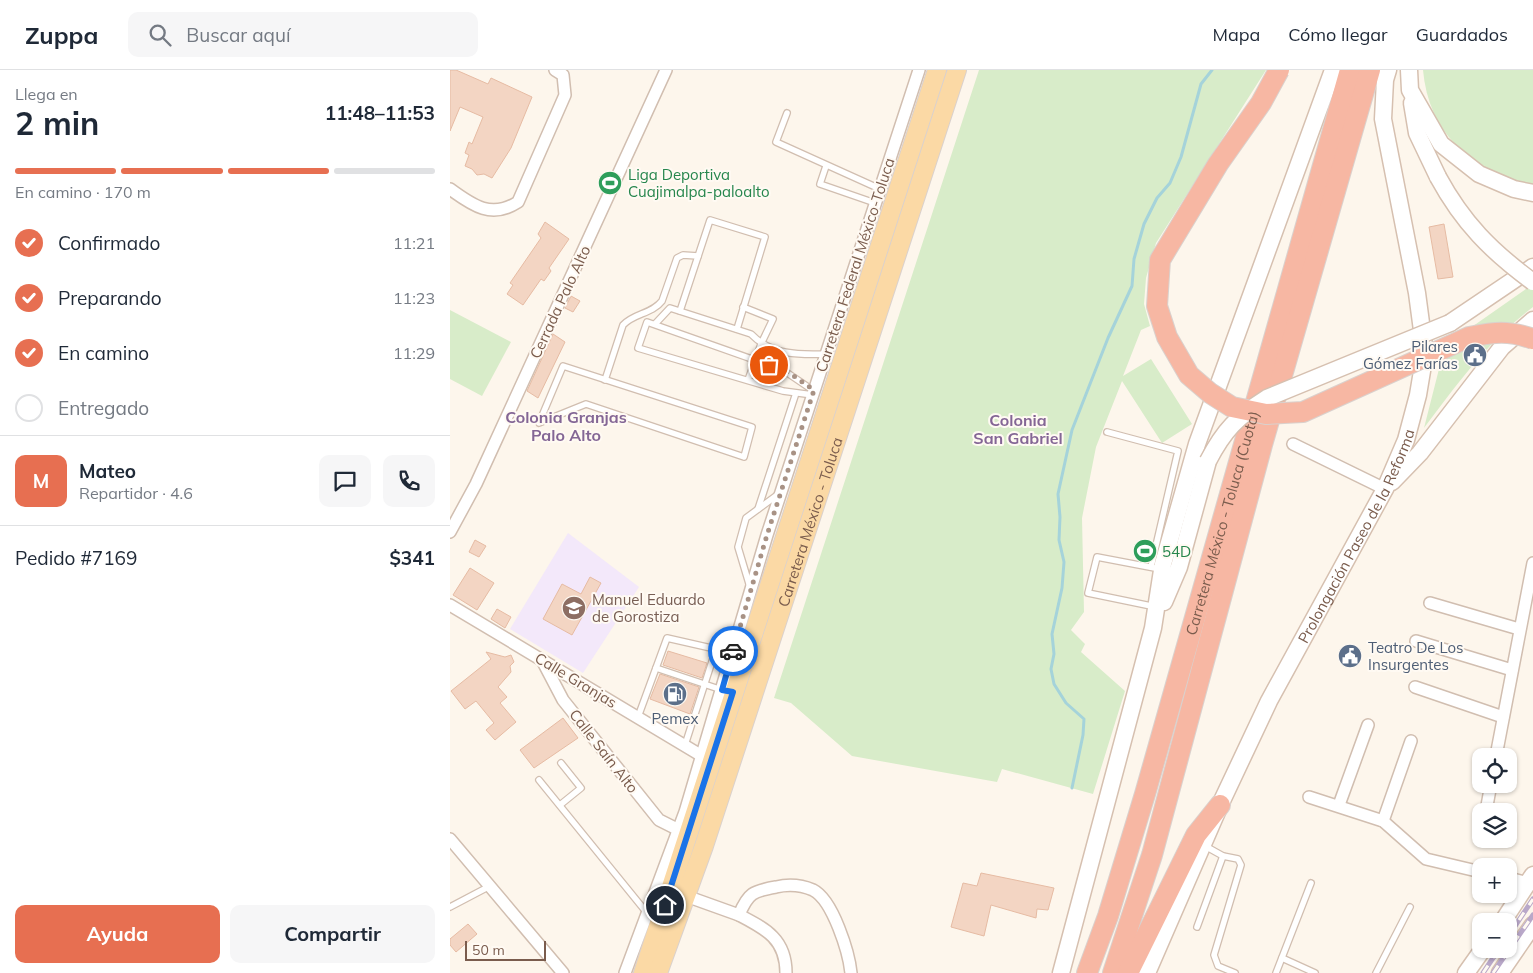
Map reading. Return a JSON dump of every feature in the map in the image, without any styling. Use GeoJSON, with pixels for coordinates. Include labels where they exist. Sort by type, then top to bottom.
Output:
{"type":"FeatureCollection","features":[{"type":"Feature","properties":{"kind":"highway"},"geometry":{"type":"LineString","coordinates":[[1279,70],[1261,103],[1218,164],[1160,260],[1157,306],[1167,337],[1189,375],[1210,393],[1232,407],[1266,414],[1303,412],[1469,337],[1493,332],[1514,332],[1533,340]]}},
{"type":"Feature","properties":{"kind":"highway","name":"Carretera México - Toluca (Cuota)"},"geometry":{"type":"LineString","coordinates":[[1087,973],[1108,916],[1145,794],[1350,70]]}},
{"type":"Feature","properties":{"kind":"highway","name":"Carretera México - Toluca (Cuota)"},"geometry":{"type":"LineString","coordinates":[[1113,973],[1152,855],[1262,445],[1370,70]]}},
{"type":"Feature","properties":{"kind":"highway"},"geometry":{"type":"LineString","coordinates":[[1128,973],[1196,835],[1220,805]]}},
{"type":"Feature","properties":{"kind":"main road","name":"Carretera México - Toluca"},"geometry":{"type":"LineString","coordinates":[[643,973],[739,654],[937,70]]}},
{"type":"Feature","properties":{"kind":"main road","name":"Carretera México - Toluca"},"geometry":{"type":"LineString","coordinates":[[658,973],[686,896],[957,70]]}},
{"type":"Feature","properties":{"kind":"main road"},"geometry":{"type":"LineString","coordinates":[[1061,973],[1159,608],[1170,513],[1197,444],[1333,70]]}},
{"type":"Feature","properties":{"kind":"main road","name":"Prolongación Paseo de la Reforma"},"geometry":{"type":"LineString","coordinates":[[1147,973],[1220,805],[1269,701],[1385,489],[1406,440],[1418,395],[1425,353],[1417,293],[1382,119],[1385,80],[1388,70]]}},
{"type":"Feature","properties":{"kind":"main road"},"geometry":{"type":"LineString","coordinates":[[1410,70],[1410,90],[1417,133],[1452,204],[1469,226],[1500,258],[1533,282]]}},
{"type":"Feature","properties":{"kind":"main road"},"geometry":{"type":"LineString","coordinates":[[1410,90],[1441,144],[1479,174],[1514,189],[1533,193]]}},
{"type":"Feature","properties":{"kind":"main road"},"geometry":{"type":"LineString","coordinates":[[1163,570],[1208,461],[1222,434],[1241,414],[1267,398],[1450,323],[1533,266]]}},
{"type":"Feature","properties":{"kind":"main road"},"geometry":{"type":"LineString","coordinates":[[1385,489],[1420,453],[1502,347],[1533,320]]}},
{"type":"Feature","properties":{"kind":"main road"},"geometry":{"type":"LineString","coordinates":[[1508,913],[1531,879]]}},
{"type":"Feature","properties":{"kind":"main road"},"geometry":{"type":"LineString","coordinates":[[1500,973],[1533,925]]}},
{"type":"Feature","properties":{"kind":"main road"},"geometry":{"type":"LineString","coordinates":[[1466,973],[1477,958]]}},
{"type":"Feature","properties":{"kind":"street"},"geometry":{"type":"LineString","coordinates":[[450,189],[462,198],[495,212],[507,209],[518,202],[565,95],[563,75],[556,70]]}},
{"type":"Feature","properties":{"kind":"street","name":"Cerrada Palo Alto"},"geometry":{"type":"LineString","coordinates":[[450,532],[476,484],[666,70]]}},
{"type":"Feature","properties":{"kind":"street","name":"Carretera Federal México-Toluca"},"geometry":{"type":"LineString","coordinates":[[739,654],[751,590],[781,492],[919,70]]}},
{"type":"Feature","properties":{"kind":"street"},"geometry":{"type":"LineString","coordinates":[[1293,444],[1385,489]]}},
{"type":"Feature","properties":{"kind":"street"},"geometry":{"type":"LineString","coordinates":[[1497,748],[1519,629],[1530,587],[1533,563]]}},
{"type":"Feature","properties":{"kind":"street"},"geometry":{"type":"LineString","coordinates":[[1430,603],[1519,629]]}},
{"type":"Feature","properties":{"kind":"street","name":"Calle Granjas"},"geometry":{"type":"LineString","coordinates":[[450,605],[702,756]]}},
{"type":"Feature","properties":{"kind":"street"},"geometry":{"type":"LineString","coordinates":[[1416,641],[1512,670]]}},
{"type":"Feature","properties":{"kind":"street","name":"Calle Saín Alto"},"geometry":{"type":"LineString","coordinates":[[541,660],[563,700],[659,820],[678,830]]}},
{"type":"Feature","properties":{"kind":"street"},"geometry":{"type":"LineString","coordinates":[[1415,688],[1503,717]]}},
{"type":"Feature","properties":{"kind":"street"},"geometry":{"type":"LineString","coordinates":[[625,973],[727,691]]}},
{"type":"Feature","properties":{"kind":"street"},"geometry":{"type":"LineString","coordinates":[[1339,805],[1368,725]]}},
{"type":"Feature","properties":{"kind":"street"},"geometry":{"type":"LineString","coordinates":[[1383,821],[1411,741]]}},
{"type":"Feature","properties":{"kind":"street"},"geometry":{"type":"LineString","coordinates":[[1309,797],[1339,805],[1383,821],[1426,859],[1472,870]]}},
{"type":"Feature","properties":{"kind":"street"},"geometry":{"type":"LineString","coordinates":[[450,839],[563,973]]}},
{"type":"Feature","properties":{"kind":"street"},"geometry":{"type":"LineString","coordinates":[[1517,878],[1531,879]]}},
{"type":"Feature","properties":{"kind":"street"},"geometry":{"type":"LineString","coordinates":[[739,915],[745,900],[756,891],[791,884],[815,891],[830,908],[849,955],[851,973]]}},
{"type":"Feature","properties":{"kind":"street"},"geometry":{"type":"LineString","coordinates":[[686,896],[739,915],[765,928],[779,943],[786,961],[786,973]]}},
{"type":"Feature","properties":{"kind":"lane"},"geometry":{"type":"LineString","coordinates":[[787,113],[776,142],[880,189]]}},
{"type":"Feature","properties":{"kind":"lane"},"geometry":{"type":"LineString","coordinates":[[826,166],[820,184],[875,203]]}},
{"type":"Feature","properties":{"kind":"lane"},"geometry":{"type":"LineString","coordinates":[[680,311],[710,220],[765,238],[737,329]]}},
{"type":"Feature","properties":{"kind":"lane"},"geometry":{"type":"LineString","coordinates":[[605,380],[623,325],[628,319],[658,306],[662,301],[677,258],[683,255],[698,256]]}},
{"type":"Feature","properties":{"kind":"lane"},"geometry":{"type":"LineString","coordinates":[[743,307],[773,319],[754,360],[748,380]]}},
{"type":"Feature","properties":{"kind":"lane"},"geometry":{"type":"LineString","coordinates":[[655,324],[670,308],[751,334],[761,344],[794,355],[826,354]]}},
{"type":"Feature","properties":{"kind":"lane"},"geometry":{"type":"LineString","coordinates":[[647,322],[655,324],[788,372],[813,393],[796,394],[638,348],[647,322]]}},
{"type":"Feature","properties":{"kind":"lane"},"geometry":{"type":"LineString","coordinates":[[563,366],[605,380],[752,427],[744,457],[586,404],[539,422],[563,366]]}},
{"type":"Feature","properties":{"kind":"lane"},"geometry":{"type":"LineString","coordinates":[[758,509],[796,394]]}},
{"type":"Feature","properties":{"kind":"lane"},"geometry":{"type":"LineString","coordinates":[[1107,432],[1178,451],[1170,513]]}},
{"type":"Feature","properties":{"kind":"lane"},"geometry":{"type":"LineString","coordinates":[[751,590],[738,547],[746,518],[781,492]]}},
{"type":"Feature","properties":{"kind":"lane"},"geometry":{"type":"LineString","coordinates":[[1159,608],[1088,593],[1097,557],[1163,570]]}},
{"type":"Feature","properties":{"kind":"lane"},"geometry":{"type":"LineString","coordinates":[[638,717],[667,638],[739,654]]}},
{"type":"Feature","properties":{"kind":"lane"},"geometry":{"type":"LineString","coordinates":[[685,745],[716,649]]}},
{"type":"Feature","properties":{"kind":"lane"},"geometry":{"type":"LineString","coordinates":[[656,668],[727,691]]}},
{"type":"Feature","properties":{"kind":"lane"},"geometry":{"type":"LineString","coordinates":[[560,805],[581,788],[561,763]]}},
{"type":"Feature","properties":{"kind":"lane"},"geometry":{"type":"LineString","coordinates":[[539,780],[647,914]]}},
{"type":"Feature","properties":{"kind":"lane"},"geometry":{"type":"LineString","coordinates":[[1203,845],[1223,856],[1238,859],[1241,865],[1214,955],[1218,966],[1235,973]]}},
{"type":"Feature","properties":{"kind":"lane"},"geometry":{"type":"LineString","coordinates":[[1197,927],[1223,856]]}},
{"type":"Feature","properties":{"kind":"lane"},"geometry":{"type":"LineString","coordinates":[[1276,973],[1311,883]]}},
{"type":"Feature","properties":{"kind":"lane"},"geometry":{"type":"LineString","coordinates":[[450,907],[490,886]]}},
{"type":"Feature","properties":{"kind":"lane"},"geometry":{"type":"LineString","coordinates":[[1376,973],[1410,907]]}},
{"type":"Feature","properties":{"kind":"lane"},"geometry":{"type":"LineString","coordinates":[[1282,958],[1315,973]]}},
{"type":"Feature","properties":{"kind":"shaded area","name":"Manuel Eduardo de Gorostiza"},"geometry":{"type":"Polygon","coordinates":[[[568,533],[639,587],[583,673],[510,629],[568,533]]]}},
{"type":"Feature","properties":{"kind":"green space"},"geometry":{"type":"Polygon","coordinates":[[[979,70],[1266,70],[1156,243],[1146,278],[1144,304],[1150,326],[1141,330],[1123,376],[1151,359],[1192,424],[1162,443],[1122,381],[1096,447],[1082,518],[1084,612],[1071,630],[1085,644],[1081,652],[1125,691],[1093,794],[1002,769],[997,782],[852,756],[791,703],[774,698],[979,70]]]}},
{"type":"Feature","properties":{"kind":"green space"},"geometry":{"type":"Polygon","coordinates":[[[1423,70],[1533,70],[1533,186],[1491,170],[1457,146],[1444,131],[1434,114],[1427,93],[1423,70]]]}},
{"type":"Feature","properties":{"kind":"green space"},"geometry":{"type":"Polygon","coordinates":[[[1533,284],[1533,307],[1488,348],[1461,379],[1424,428],[1439,369],[1466,331],[1533,284]]]}},
{"type":"Feature","properties":{"kind":"green space"},"geometry":{"type":"Polygon","coordinates":[[[450,310],[511,342],[482,396],[450,379],[450,310]]]}},
{"type":"Feature","properties":{"kind":"building"},"geometry":{"type":"Polygon","coordinates":[[[450,70],[456,70],[488,84],[491,78],[532,97],[511,148],[492,178],[484,174],[477,175],[472,169],[465,166],[469,155],[465,153],[469,142],[472,144],[483,117],[460,107],[450,131],[450,70]]]}},
{"type":"Feature","properties":{"kind":"building"},"geometry":{"type":"Polygon","coordinates":[[[545,222],[569,239],[549,268],[551,271],[544,281],[541,279],[523,305],[507,294],[513,285],[510,283],[541,238],[538,234],[545,222]]]}},
{"type":"Feature","properties":{"kind":"building"},"geometry":{"type":"Polygon","coordinates":[[[1444,224],[1453,277],[1438,279],[1429,227],[1444,224]]]}},
{"type":"Feature","properties":{"kind":"building"},"geometry":{"type":"Polygon","coordinates":[[[571,296],[580,301],[573,312],[565,308],[571,296]]]}},
{"type":"Feature","properties":{"kind":"building"},"geometry":{"type":"Polygon","coordinates":[[[553,334],[565,342],[538,398],[527,391],[553,334]]]}},
{"type":"Feature","properties":{"kind":"building","name":"Pilares Gómez Farías"},"geometry":{"type":"Polygon","coordinates":[[[1480,347],[1485,351],[1472,366],[1465,360],[1476,348],[1480,347]]]}},
{"type":"Feature","properties":{"kind":"building"},"geometry":{"type":"Polygon","coordinates":[[[475,540],[486,546],[479,557],[469,552],[475,540]]]}},
{"type":"Feature","properties":{"kind":"building"},"geometry":{"type":"Polygon","coordinates":[[[470,568],[494,583],[477,610],[453,595],[470,568]]]}},
{"type":"Feature","properties":{"kind":"building"},"geometry":{"type":"Polygon","coordinates":[[[590,577],[601,583],[572,635],[543,619],[562,584],[581,594],[590,577]]]}},
{"type":"Feature","properties":{"kind":"building"},"geometry":{"type":"Polygon","coordinates":[[[497,609],[511,617],[505,628],[491,619],[497,609]]]}},
{"type":"Feature","properties":{"kind":"building","name":"Pemex"},"geometry":{"type":"Polygon","coordinates":[[[668,651],[707,663],[702,678],[663,665],[668,651]]]}},
{"type":"Feature","properties":{"kind":"building"},"geometry":{"type":"Polygon","coordinates":[[[486,652],[505,657],[511,655],[514,662],[510,666],[511,672],[498,687],[507,697],[500,703],[516,722],[495,740],[486,730],[494,723],[476,701],[465,709],[451,691],[491,659],[486,652]]]}},
{"type":"Feature","properties":{"kind":"building","name":"Pemex"},"geometry":{"type":"Polygon","coordinates":[[[660,674],[699,687],[690,714],[650,699],[660,674]]]}},
{"type":"Feature","properties":{"kind":"building"},"geometry":{"type":"Polygon","coordinates":[[[563,718],[578,738],[534,768],[520,750],[563,718]]]}},
{"type":"Feature","properties":{"kind":"building"},"geometry":{"type":"Polygon","coordinates":[[[981,873],[1054,888],[1048,910],[1037,909],[1036,918],[991,905],[984,936],[951,927],[963,883],[977,886],[981,873]]]}},
{"type":"Feature","properties":{"kind":"building"},"geometry":{"type":"Polygon","coordinates":[[[468,924],[477,934],[456,952],[450,945],[450,939],[468,924]]]}},
{"type":"Feature","properties":{"kind":"waterway"},"geometry":{"type":"LineString","coordinates":[[1072,788],[1083,735],[1084,719],[1066,703],[1054,684],[1051,669],[1054,654],[1052,634],[1062,588],[1064,562],[1059,540],[1058,494],[1072,430],[1108,338],[1132,286],[1134,259],[1144,224],[1157,198],[1170,183],[1181,157],[1201,84],[1212,70]]}},
{"type":"Feature","properties":{"kind":"railway"},"geometry":{"type":"LineString","coordinates":[[1517,923],[1533,899]]}},
{"type":"Feature","properties":{"kind":"railway"},"geometry":{"type":"LineString","coordinates":[[1493,973],[1533,915]]}},
{"type":"Feature","properties":{"kind":"railway"},"geometry":{"type":"LineString","coordinates":[[1483,973],[1493,958]]}},
{"type":"Feature","properties":{"kind":"way so far"},"geometry":{"type":"LineString","coordinates":[[733,651],[767,535],[814,390],[788,372],[769,365]]}},
{"type":"Feature","properties":{"kind":"place","name":"Liga Deportiva Cuajimalpa-paloalto"},"geometry":{"type":"Point","coordinates":[610,183]}},
{"type":"Feature","properties":{"kind":"place","name":"Pilares Gómez Farías"},"geometry":{"type":"Point","coordinates":[1475,355]}},
{"type":"Feature","properties":{"kind":"place","name":"54D"},"geometry":{"type":"Point","coordinates":[1145,551]}},
{"type":"Feature","properties":{"kind":"place","name":"Manuel Eduardo de Gorostiza"},"geometry":{"type":"Point","coordinates":[574,608]}},
{"type":"Feature","properties":{"kind":"place","name":"Teatro De Los Insurgentes"},"geometry":{"type":"Point","coordinates":[1350,656]}},
{"type":"Feature","properties":{"kind":"place","name":"Pemex"},"geometry":{"type":"Point","coordinates":[675,694]}},
{"type":"Feature","properties":{"kind":"district","name":"Colonia Granjas Palo Alto"},"geometry":{"type":"Point","coordinates":[566,426]}},
{"type":"Feature","properties":{"kind":"district","name":"Colonia San Gabriel"},"geometry":{"type":"Point","coordinates":[1018,429]}},
{"type":"Feature","properties":{"kind":"route"},"geometry":{"type":"LineString","coordinates":[[665,905],[733,692],[722,690],[733,651]]}}]}
